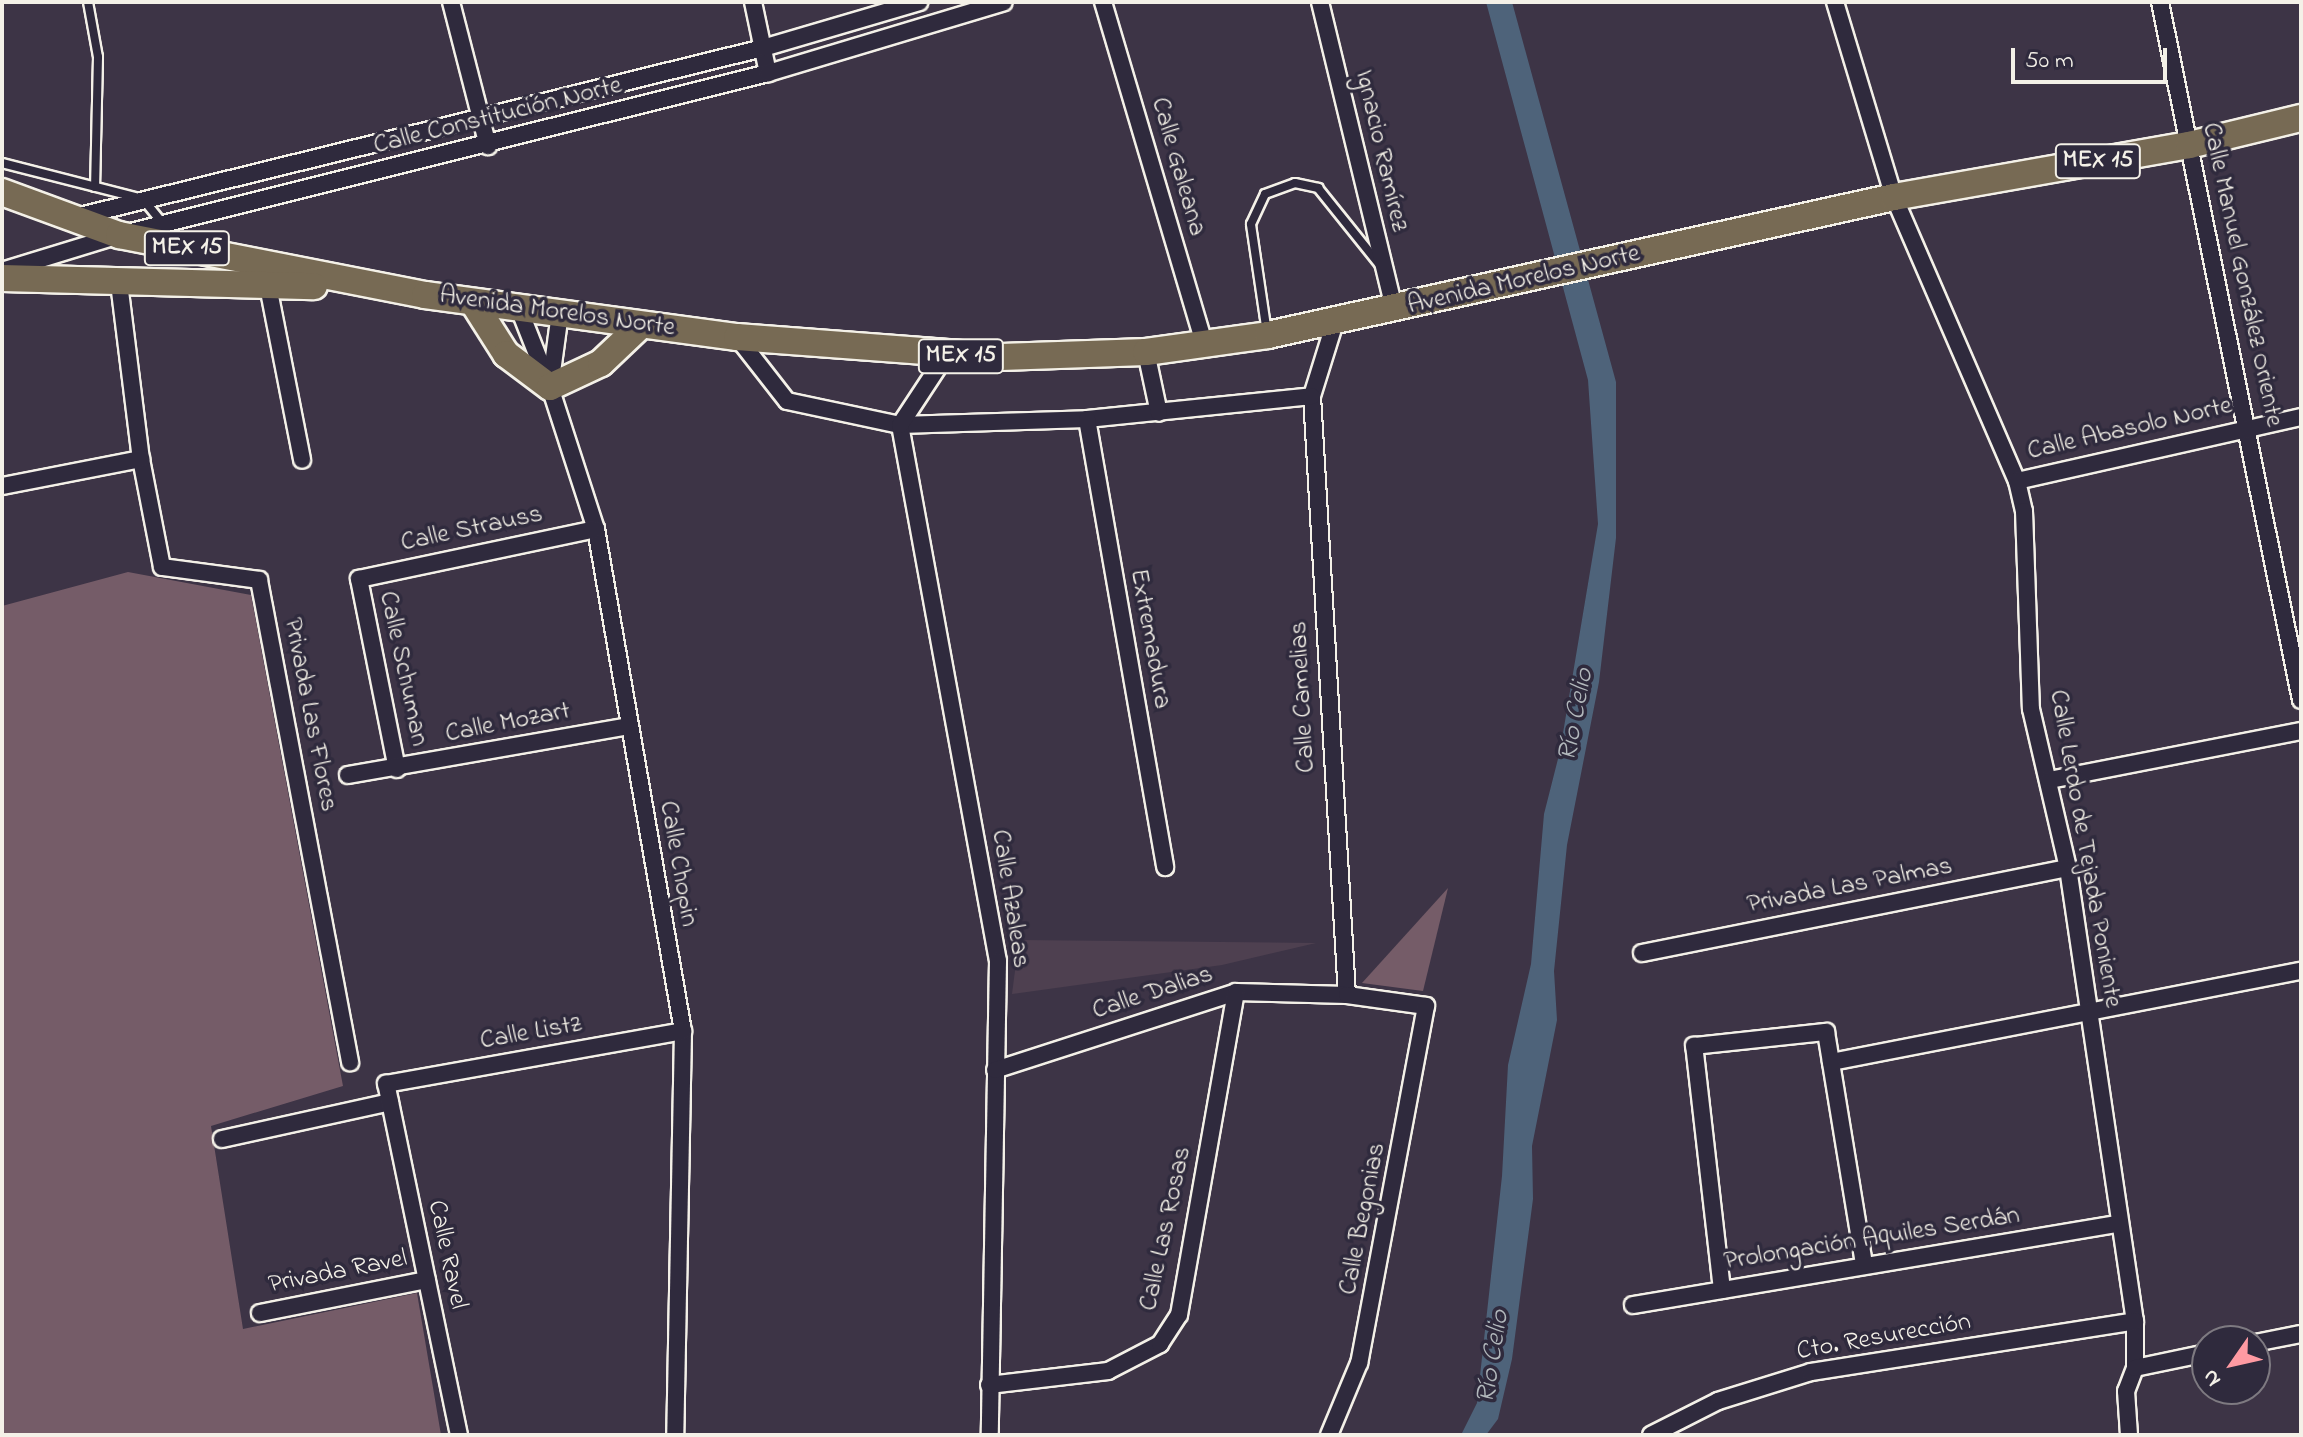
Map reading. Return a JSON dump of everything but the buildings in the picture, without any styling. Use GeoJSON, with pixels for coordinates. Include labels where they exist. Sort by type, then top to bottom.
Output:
{"type":"FeatureCollection","features":[{"type":"Feature","properties":{"kind":"main road","name":"Avenida Morelos Norte"},"geometry":{"type":"LineString","coordinates":[[377,287],[640,326],[946,355],[1146,352],[1205,346],[1395,311],[1541,275],[1894,197],[2189,145],[2301,118]]}},
{"type":"Feature","properties":{"kind":"main road","name":"MEX 15"},"geometry":{"type":"LineString","coordinates":[[2,192],[119,235],[377,287]]}},
{"type":"Feature","properties":{"kind":"main road","name":"MEX 15"},"geometry":{"type":"LineString","coordinates":[[2,278],[377,287]]}},
{"type":"Feature","properties":{"kind":"main road"},"geometry":{"type":"LineString","coordinates":[[473,302],[506,354],[550,387],[601,363],[640,326]]}},
{"type":"Feature","properties":{"kind":"street"},"geometry":{"type":"LineString","coordinates":[[451,2],[488,146]]}},
{"type":"Feature","properties":{"kind":"street"},"geometry":{"type":"LineString","coordinates":[[753,2],[768,73]]}},
{"type":"Feature","properties":{"kind":"street","name":"Calle Constitución Norte"},"geometry":{"type":"LineString","coordinates":[[71,219],[479,114],[763,48],[919,2]]}},
{"type":"Feature","properties":{"kind":"street","name":"Calle Constitución Norte"},"geometry":{"type":"LineString","coordinates":[[2,271],[119,235],[488,146],[768,73],[1004,2]]}},
{"type":"Feature","properties":{"kind":"street","name":"Calle Galeana"},"geometry":{"type":"LineString","coordinates":[[1103,2],[1205,346]]}},
{"type":"Feature","properties":{"kind":"street","name":"Ignacio Ramírez"},"geometry":{"type":"LineString","coordinates":[[1320,2],[1395,311]]}},
{"type":"Feature","properties":{"kind":"street","name":"Calle Lerdo de Tejada Poniente"},"geometry":{"type":"LineString","coordinates":[[1835,2],[1894,197],[2017,481],[2024,511],[2031,709],[2068,868],[2118,1224],[2135,1321],[2135,1368],[2126,1391],[2129,1435]]}},
{"type":"Feature","properties":{"kind":"street","name":"Calle Manuel González Oriente"},"geometry":{"type":"LineString","coordinates":[[2160,2],[2249,427],[2301,700]]}},
{"type":"Feature","properties":{"kind":"street","name":"Privada Las Flores"},"geometry":{"type":"LineString","coordinates":[[119,283],[141,459],[162,567],[259,580],[350,1062]]}},
{"type":"Feature","properties":{"kind":"street"},"geometry":{"type":"LineString","coordinates":[[268,286],[302,460]]}},
{"type":"Feature","properties":{"kind":"street"},"geometry":{"type":"LineString","coordinates":[[518,306],[550,387]]}},
{"type":"Feature","properties":{"kind":"street","name":"Calle Chopin"},"geometry":{"type":"LineString","coordinates":[[560,313],[550,387],[596,529],[683,1031],[675,1435]]}},
{"type":"Feature","properties":{"kind":"street"},"geometry":{"type":"LineString","coordinates":[[737,337],[787,401],[900,425],[1087,419],[1312,396],[1335,322]]}},
{"type":"Feature","properties":{"kind":"street"},"geometry":{"type":"LineString","coordinates":[[1146,352],[1159,413]]}},
{"type":"Feature","properties":{"kind":"street"},"geometry":{"type":"LineString","coordinates":[[900,425],[946,355]]}},
{"type":"Feature","properties":{"kind":"street","name":"Calle Camelias"},"geometry":{"type":"LineString","coordinates":[[1312,396],[1347,995]]}},
{"type":"Feature","properties":{"kind":"street","name":"Calle Abasolo Norte"},"geometry":{"type":"LineString","coordinates":[[2017,481],[2301,417]]}},
{"type":"Feature","properties":{"kind":"street","name":"Extremadura"},"geometry":{"type":"LineString","coordinates":[[1087,419],[1165,867]]}},
{"type":"Feature","properties":{"kind":"street","name":"Calle Azaleas"},"geometry":{"type":"LineString","coordinates":[[900,425],[998,961],[990,1435]]}},
{"type":"Feature","properties":{"kind":"street"},"geometry":{"type":"LineString","coordinates":[[2,486],[141,459]]}},
{"type":"Feature","properties":{"kind":"street","name":"Calle Strauss"},"geometry":{"type":"LineString","coordinates":[[359,579],[596,529]]}},
{"type":"Feature","properties":{"kind":"street","name":"Calle Schuman"},"geometry":{"type":"LineString","coordinates":[[359,579],[397,769]]}},
{"type":"Feature","properties":{"kind":"street","name":"Calle Mozart"},"geometry":{"type":"LineString","coordinates":[[348,775],[397,769],[628,726]]}},
{"type":"Feature","properties":{"kind":"street"},"geometry":{"type":"LineString","coordinates":[[2049,780],[2301,731]]}},
{"type":"Feature","properties":{"kind":"street","name":"Privada Las Palmas"},"geometry":{"type":"LineString","coordinates":[[1642,953],[2068,868]]}},
{"type":"Feature","properties":{"kind":"street"},"geometry":{"type":"LineString","coordinates":[[1831,1062],[2301,971]]}},
{"type":"Feature","properties":{"kind":"street","name":"Calle Dalias"},"geometry":{"type":"LineString","coordinates":[[995,1070],[1236,992],[1347,995],[1426,1006]]}},
{"type":"Feature","properties":{"kind":"street","name":"Calle Las Rosas"},"geometry":{"type":"LineString","coordinates":[[989,1385],[1108,1371],[1160,1344],[1179,1315],[1236,992]]}},
{"type":"Feature","properties":{"kind":"street","name":"Calle Begonias"},"geometry":{"type":"LineString","coordinates":[[1329,1435],[1359,1363],[1426,1006]]}},
{"type":"Feature","properties":{"kind":"street","name":"Calle Listz"},"geometry":{"type":"LineString","coordinates":[[386,1084],[683,1031]]}},
{"type":"Feature","properties":{"kind":"street"},"geometry":{"type":"LineString","coordinates":[[1722,1290],[1694,1046],[1826,1032],[1864,1265]]}},
{"type":"Feature","properties":{"kind":"street","name":"Calle Ravel"},"geometry":{"type":"LineString","coordinates":[[386,1084],[459,1435]]}},
{"type":"Feature","properties":{"kind":"street"},"geometry":{"type":"LineString","coordinates":[[222,1139],[390,1102]]}},
{"type":"Feature","properties":{"kind":"street","name":"Prolongación Aquiles Serdán"},"geometry":{"type":"LineString","coordinates":[[1633,1305],[2118,1224]]}},
{"type":"Feature","properties":{"kind":"street","name":"Privada Ravel"},"geometry":{"type":"LineString","coordinates":[[260,1313],[427,1280]]}},
{"type":"Feature","properties":{"kind":"street","name":"Cto. Resurección"},"geometry":{"type":"LineString","coordinates":[[1651,1435],[1718,1401],[1811,1372],[2135,1321]]}},
{"type":"Feature","properties":{"kind":"street"},"geometry":{"type":"LineString","coordinates":[[2271,1340],[2301,1334]]}},
{"type":"Feature","properties":{"kind":"street"},"geometry":{"type":"LineString","coordinates":[[2135,1368],[2191,1356]]}},
{"type":"Feature","properties":{"kind":"lane"},"geometry":{"type":"LineString","coordinates":[[88,2],[98,57],[95,187]]}},
{"type":"Feature","properties":{"kind":"lane"},"geometry":{"type":"LineString","coordinates":[[2,163],[143,199],[164,225]]}},
{"type":"Feature","properties":{"kind":"lane"},"geometry":{"type":"LineString","coordinates":[[1268,335],[1251,224],[1265,194],[1295,183],[1318,188],[1384,269]]}},
{"type":"Feature","properties":{"kind":"shaded area"},"geometry":{"type":"Polygon","coordinates":[[[1019,940],[1316,943],[1222,965],[1012,994],[1019,940]]]}},
{"type":"Feature","properties":{"kind":"water","name":"Río Celio"},"geometry":{"type":"Polygon","coordinates":[[[1486,2],[1512,2],[1616,382],[1616,538],[1599,682],[1567,845],[1554,971],[1557,1020],[1532,1146],[1533,1199],[1512,1359],[1498,1419],[1486,1435],[1461,1435],[1477,1403],[1502,1176],[1508,1065],[1531,964],[1544,814],[1560,751],[1598,524],[1588,380],[1486,2]]]}}]}
